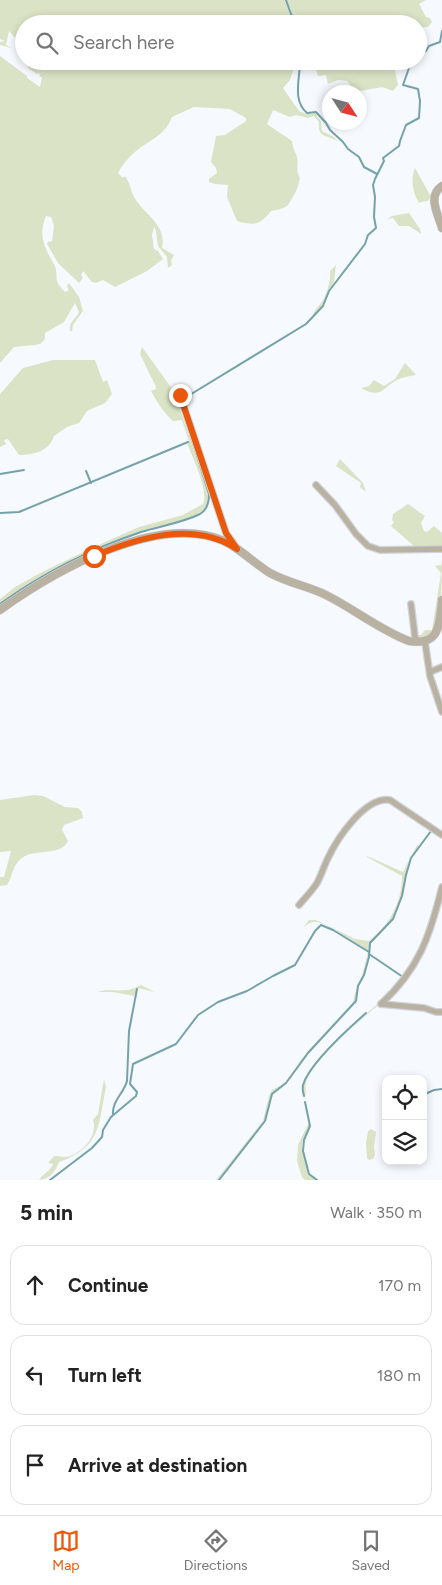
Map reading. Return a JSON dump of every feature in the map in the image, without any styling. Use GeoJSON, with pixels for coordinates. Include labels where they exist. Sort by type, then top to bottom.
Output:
{"type":"FeatureCollection","features":[{"type":"Feature","properties":{"kind":"street"},"geometry":{"type":"LineString","coordinates":[[442,186],[436,190],[434,203],[442,228]]}},
{"type":"Feature","properties":{"kind":"street"},"geometry":{"type":"LineString","coordinates":[[180,395],[226,533],[237,549]]}},
{"type":"Feature","properties":{"kind":"street"},"geometry":{"type":"LineString","coordinates":[[316,485],[368,546],[380,550],[442,549]]}},
{"type":"Feature","properties":{"kind":"street"},"geometry":{"type":"LineString","coordinates":[[0,610],[35,586],[73,566],[137,540],[170,534],[196,534],[225,541],[281,579],[326,595],[401,638],[421,642],[434,637],[438,630],[442,600]]}},
{"type":"Feature","properties":{"kind":"street"},"geometry":{"type":"LineString","coordinates":[[412,604],[415,636],[421,642],[442,712]]}},
{"type":"Feature","properties":{"kind":"street"},"geometry":{"type":"LineString","coordinates":[[430,672],[442,667]]}},
{"type":"Feature","properties":{"kind":"street"},"geometry":{"type":"LineString","coordinates":[[299,904],[316,884],[329,856],[359,812],[377,802],[384,799],[390,800],[442,834]]}},
{"type":"Feature","properties":{"kind":"street"},"geometry":{"type":"LineString","coordinates":[[442,887],[431,928],[414,968],[398,988],[381,1004],[424,1008],[442,1012]]}},
{"type":"Feature","properties":{"kind":"green space"},"geometry":{"type":"Polygon","coordinates":[[[0,0],[285,0],[290,15],[15,15],[15,38],[9,31],[6,45],[12,48],[0,45],[0,42],[5,41],[0,39],[0,0]]]}},
{"type":"Feature","properties":{"kind":"green space"},"geometry":{"type":"Polygon","coordinates":[[[286,0],[426,0],[419,4],[425,15],[292,15],[286,0]]]}},
{"type":"Feature","properties":{"kind":"green space"},"geometry":{"type":"Polygon","coordinates":[[[427,17],[430,18],[432,22],[428,27],[427,17]]]}},
{"type":"Feature","properties":{"kind":"green space"},"geometry":{"type":"Polygon","coordinates":[[[0,56],[15,67],[15,70],[19,70],[40,87],[42,77],[40,77],[39,73],[37,74],[31,70],[293,70],[290,80],[283,88],[299,111],[307,114],[316,113],[321,121],[322,131],[339,142],[322,134],[319,122],[314,116],[308,118],[296,115],[290,117],[273,110],[267,124],[292,141],[297,157],[300,178],[298,187],[287,206],[271,211],[260,222],[248,224],[237,221],[227,197],[228,185],[209,182],[209,179],[217,173],[216,168],[211,162],[216,136],[225,135],[246,121],[246,118],[230,109],[194,107],[172,117],[165,129],[132,154],[118,173],[123,178],[125,176],[137,202],[158,226],[163,239],[162,248],[174,255],[171,261],[172,265],[168,268],[167,257],[158,246],[154,227],[152,235],[154,249],[158,251],[163,259],[147,271],[115,287],[103,280],[96,283],[92,282],[83,271],[81,275],[83,278],[79,283],[58,263],[47,244],[52,241],[54,226],[51,217],[46,216],[42,229],[43,241],[56,268],[58,283],[65,292],[69,290],[67,286],[69,283],[79,297],[83,311],[73,325],[72,331],[70,331],[70,325],[79,312],[75,303],[64,322],[45,333],[45,339],[40,344],[14,347],[0,363],[0,56]]]}},
{"type":"Feature","properties":{"kind":"green space"},"geometry":{"type":"Polygon","coordinates":[[[316,70],[395,70],[398,85],[393,91],[382,87],[367,90],[367,85],[350,85],[347,81],[338,80],[328,84],[326,75],[318,76],[316,70]]]}},
{"type":"Feature","properties":{"kind":"green space"},"geometry":{"type":"Polygon","coordinates":[[[415,168],[430,195],[428,201],[419,203],[415,195],[412,182],[415,168]]]}},
{"type":"Feature","properties":{"kind":"green space"},"geometry":{"type":"Polygon","coordinates":[[[409,213],[420,229],[421,234],[409,226],[399,226],[393,218],[387,219],[392,216],[409,213]]]}},
{"type":"Feature","properties":{"kind":"green space"},"geometry":{"type":"Polygon","coordinates":[[[336,265],[334,282],[328,291],[324,303],[312,318],[327,292],[330,271],[336,265]]]}},
{"type":"Feature","properties":{"kind":"green space"},"geometry":{"type":"Polygon","coordinates":[[[142,347],[180,400],[180,409],[208,493],[205,507],[201,512],[186,519],[122,538],[67,562],[0,603],[0,599],[15,587],[44,571],[139,527],[183,515],[203,504],[204,491],[202,482],[187,443],[189,442],[182,420],[173,421],[151,391],[156,389],[156,387],[140,354],[142,347]]]}},
{"type":"Feature","properties":{"kind":"green space"},"geometry":{"type":"Polygon","coordinates":[[[53,360],[95,360],[103,382],[107,380],[112,394],[105,403],[87,411],[79,423],[67,427],[54,436],[45,449],[19,455],[8,439],[4,440],[6,444],[0,447],[0,394],[23,368],[53,360]]]}},
{"type":"Feature","properties":{"kind":"green space"},"geometry":{"type":"Polygon","coordinates":[[[405,363],[416,375],[397,380],[377,393],[361,388],[369,386],[374,380],[384,386],[395,379],[405,363]]]}},
{"type":"Feature","properties":{"kind":"green space"},"geometry":{"type":"Polygon","coordinates":[[[340,459],[363,483],[366,492],[360,487],[361,483],[336,466],[340,459]]]}},
{"type":"Feature","properties":{"kind":"green space"},"geometry":{"type":"Polygon","coordinates":[[[408,504],[425,516],[421,523],[424,531],[427,532],[434,526],[442,533],[442,547],[414,546],[391,526],[394,522],[392,520],[393,514],[408,504]]]}},
{"type":"Feature","properties":{"kind":"green space"},"geometry":{"type":"Polygon","coordinates":[[[442,560],[441,599],[435,628],[427,637],[420,639],[416,635],[421,635],[425,630],[432,630],[441,573],[435,566],[441,565],[442,560]]]}},
{"type":"Feature","properties":{"kind":"green space"},"geometry":{"type":"Polygon","coordinates":[[[34,795],[43,796],[65,807],[78,808],[82,812],[83,818],[64,825],[62,830],[68,841],[64,846],[53,851],[34,853],[22,858],[14,867],[7,885],[0,886],[0,877],[4,877],[11,851],[0,852],[0,800],[34,795]]]}},
{"type":"Feature","properties":{"kind":"green space"},"geometry":{"type":"Polygon","coordinates":[[[417,845],[419,846],[408,864],[402,896],[393,919],[370,943],[369,951],[323,924],[313,922],[303,928],[309,920],[316,920],[355,939],[369,941],[383,928],[393,913],[400,895],[402,876],[367,856],[403,872],[417,845]]]}},
{"type":"Feature","properties":{"kind":"green space"},"geometry":{"type":"Polygon","coordinates":[[[368,952],[369,958],[364,976],[358,986],[355,1001],[307,1053],[286,1083],[272,1093],[264,1121],[218,1180],[216,1180],[263,1121],[272,1090],[285,1083],[306,1053],[353,1002],[368,952]]]}},
{"type":"Feature","properties":{"kind":"green space"},"geometry":{"type":"Polygon","coordinates":[[[141,985],[155,992],[138,988],[134,996],[113,992],[96,992],[129,990],[141,985]]]}},
{"type":"Feature","properties":{"kind":"green space"},"geometry":{"type":"Polygon","coordinates":[[[380,1004],[361,1019],[343,1035],[360,1019],[380,1004]]]}},
{"type":"Feature","properties":{"kind":"green space"},"geometry":{"type":"Polygon","coordinates":[[[339,1039],[321,1059],[307,1079],[305,1098],[303,1086],[306,1077],[324,1055],[339,1039]]]}},
{"type":"Feature","properties":{"kind":"green space"},"geometry":{"type":"Polygon","coordinates":[[[104,1079],[106,1087],[99,1124],[90,1142],[83,1150],[73,1156],[59,1162],[49,1177],[39,1180],[52,1166],[53,1164],[48,1163],[54,1156],[64,1157],[75,1154],[89,1142],[94,1126],[93,1120],[98,1114],[104,1079]]]}},
{"type":"Feature","properties":{"kind":"green space"},"geometry":{"type":"Polygon","coordinates":[[[305,1103],[310,1124],[302,1143],[302,1149],[308,1173],[317,1180],[305,1180],[302,1177],[297,1161],[298,1145],[309,1122],[305,1103]]]}},
{"type":"Feature","properties":{"kind":"green space"},"geometry":{"type":"Polygon","coordinates":[[[371,1129],[376,1132],[375,1155],[373,1159],[369,1160],[367,1158],[366,1143],[368,1131],[371,1129]]]}},
{"type":"Feature","properties":{"kind":"waterway"},"geometry":{"type":"LineString","coordinates":[[286,0],[291,15]]}},
{"type":"Feature","properties":{"kind":"waterway"},"geometry":{"type":"LineString","coordinates":[[427,49],[429,46],[440,42],[442,31]]}},
{"type":"Feature","properties":{"kind":"waterway"},"geometry":{"type":"LineString","coordinates":[[299,70],[298,96],[302,108],[307,113],[316,112],[348,149],[359,157],[364,167],[377,174]]}},
{"type":"Feature","properties":{"kind":"waterway"},"geometry":{"type":"LineString","coordinates":[[188,396],[306,324],[323,306],[329,291],[365,244],[368,235],[376,228],[373,185],[384,161],[383,158],[399,146],[406,125],[419,118],[420,101],[418,89],[403,85],[408,70]]}},
{"type":"Feature","properties":{"kind":"waterway"},"geometry":{"type":"LineString","coordinates":[[0,604],[50,572],[86,554],[141,532],[193,517],[200,514],[206,508],[209,494],[181,405]]}},
{"type":"Feature","properties":{"kind":"waterway"},"geometry":{"type":"LineString","coordinates":[[0,513],[19,512],[188,442]]}},
{"type":"Feature","properties":{"kind":"waterway"},"geometry":{"type":"LineString","coordinates":[[0,474],[24,470]]}},
{"type":"Feature","properties":{"kind":"waterway"},"geometry":{"type":"LineString","coordinates":[[86,471],[91,483]]}},
{"type":"Feature","properties":{"kind":"waterway"},"geometry":{"type":"LineString","coordinates":[[219,1180],[265,1121],[272,1094],[286,1083],[308,1053],[356,1001],[358,986],[364,975],[369,957],[370,943],[393,919],[402,896],[411,858],[431,831]]}},
{"type":"Feature","properties":{"kind":"waterway"},"geometry":{"type":"LineString","coordinates":[[50,1180],[92,1148],[102,1137],[103,1130],[111,1117],[136,1096],[137,1092],[130,1084],[133,1064],[176,1044],[198,1015],[218,1002],[247,991],[295,965],[315,931],[321,925],[333,930],[369,952]]}},
{"type":"Feature","properties":{"kind":"waterway"},"geometry":{"type":"LineString","coordinates":[[369,954],[403,977],[403,979]]}},
{"type":"Feature","properties":{"kind":"waterway"},"geometry":{"type":"LineString","coordinates":[[113,1114],[114,1105],[127,1081],[129,1031],[137,989]]}},
{"type":"Feature","properties":{"kind":"waterway"},"geometry":{"type":"LineString","coordinates":[[304,1096],[303,1085],[313,1067],[330,1047],[366,1013]]}},
{"type":"Feature","properties":{"kind":"waterway"},"geometry":{"type":"LineString","coordinates":[[427,1093],[442,1089]]}},
{"type":"Feature","properties":{"kind":"waterway"},"geometry":{"type":"LineString","coordinates":[[305,1102],[310,1126],[304,1140],[303,1151],[309,1174],[317,1180]]}},
{"type":"Feature","properties":{"kind":"route"},"geometry":{"type":"LineString","coordinates":[[94,556],[137,540],[170,534],[196,534],[217,538],[237,549],[226,533],[208,474],[180,395]]}}]}
